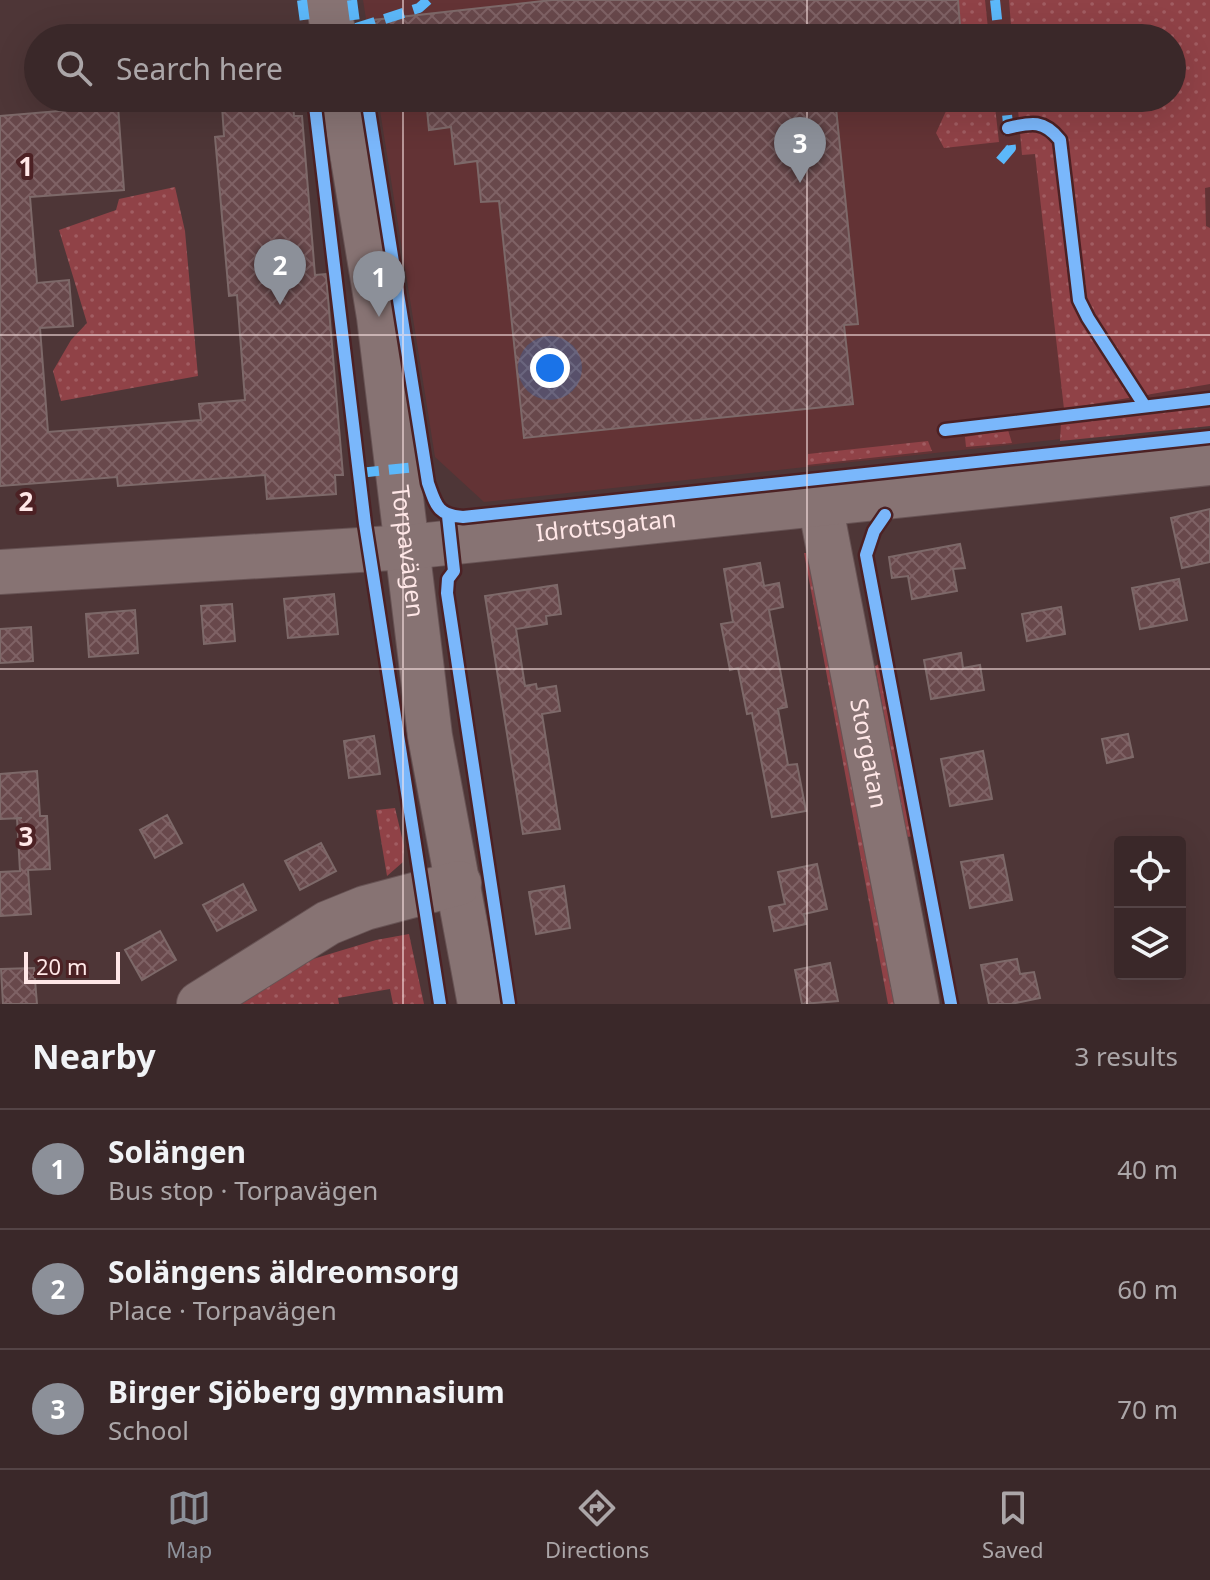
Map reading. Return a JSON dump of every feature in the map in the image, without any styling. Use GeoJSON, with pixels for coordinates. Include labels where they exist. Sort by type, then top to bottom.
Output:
{"type":"FeatureCollection","features":[{"type":"Feature","properties":{"kind":"street"},"geometry":{"type":"LineString","coordinates":[[328,0],[332,24]]}},
{"type":"Feature","properties":{"kind":"street","name":"Torpavägen"},"geometry":{"type":"LineString","coordinates":[[345,112],[379,317],[430,736],[480,1004]]}},
{"type":"Feature","properties":{"kind":"street","name":"Idrottsgatan"},"geometry":{"type":"LineString","coordinates":[[0,572],[408,547],[1210,463]]}},
{"type":"Feature","properties":{"kind":"street","name":"Storgatan"},"geometry":{"type":"LineString","coordinates":[[820,504],[917,1004]]}},
{"type":"Feature","properties":{"kind":"street"},"geometry":{"type":"LineString","coordinates":[[199,1004],[328,923],[380,903],[459,883]]}},
{"type":"Feature","properties":{"kind":"shaded area"},"geometry":{"type":"Polygon","coordinates":[[[363,0],[1210,0],[1210,423],[484,502],[435,457],[380,112],[1186,112],[1186,24],[367,24],[363,0]]]}},
{"type":"Feature","properties":{"kind":"shaded area"},"geometry":{"type":"Polygon","coordinates":[[[958,0],[985,0],[988,24],[960,24],[958,0]]]}},
{"type":"Feature","properties":{"kind":"shaded area"},"geometry":{"type":"Polygon","coordinates":[[[1009,0],[1210,0],[1210,187],[1205,188],[1206,226],[1210,228],[1210,384],[1064,409],[1035,154],[1022,155],[1018,112],[1186,112],[1186,24],[1011,24],[1009,0]]]}},
{"type":"Feature","properties":{"kind":"shaded area"},"geometry":{"type":"Polygon","coordinates":[[[946,112],[996,112],[999,142],[944,148],[936,133],[946,112]]]}},
{"type":"Feature","properties":{"kind":"shaded area"},"geometry":{"type":"Polygon","coordinates":[[[175,187],[185,231],[198,376],[61,401],[53,371],[71,340],[87,323],[59,230],[116,210],[119,199],[175,187]]]}},
{"type":"Feature","properties":{"kind":"shaded area"},"geometry":{"type":"Polygon","coordinates":[[[1210,406],[1210,426],[1060,441],[1061,423],[1210,406]]]}},
{"type":"Feature","properties":{"kind":"shaded area"},"geometry":{"type":"Polygon","coordinates":[[[1008,430],[1012,443],[966,447],[965,437],[1008,430]]]}},
{"type":"Feature","properties":{"kind":"shaded area"},"geometry":{"type":"Polygon","coordinates":[[[928,441],[932,451],[807,465],[808,454],[928,441]]]}},
{"type":"Feature","properties":{"kind":"shaded area"},"geometry":{"type":"Polygon","coordinates":[[[804,553],[809,553],[895,1004],[888,1004],[804,553]]]}},
{"type":"Feature","properties":{"kind":"shaded area"},"geometry":{"type":"Polygon","coordinates":[[[881,663],[914,836],[907,837],[875,666],[881,663]]]}},
{"type":"Feature","properties":{"kind":"shaded area"},"geometry":{"type":"Polygon","coordinates":[[[395,808],[404,846],[403,862],[387,876],[376,810],[395,808]]]}},
{"type":"Feature","properties":{"kind":"shaded area"},"geometry":{"type":"Polygon","coordinates":[[[409,934],[424,1004],[393,1004],[390,989],[338,998],[339,1004],[242,1004],[253,977],[376,940],[409,934]]]}},
{"type":"Feature","properties":{"kind":"building"},"geometry":{"type":"Polygon","coordinates":[[[552,0],[958,0],[960,24],[373,24],[373,20],[552,0]]]}},
{"type":"Feature","properties":{"kind":"building"},"geometry":{"type":"Polygon","coordinates":[[[47,112],[118,112],[124,190],[30,197],[37,283],[69,280],[73,326],[40,328],[48,432],[201,420],[199,404],[245,400],[237,295],[229,296],[215,137],[224,136],[222,112],[294,112],[294,116],[302,116],[315,275],[326,274],[343,475],[335,475],[336,494],[267,499],[265,475],[118,486],[117,477],[0,486],[0,116],[47,112]]]}},
{"type":"Feature","properties":{"kind":"building"},"geometry":{"type":"Polygon","coordinates":[[[427,112],[836,112],[858,324],[844,325],[853,404],[524,438],[499,201],[481,202],[477,161],[455,164],[451,127],[429,130],[427,112]]]}},
{"type":"Feature","properties":{"kind":"building"},"geometry":{"type":"Polygon","coordinates":[[[1210,509],[1210,562],[1182,568],[1171,518],[1210,509]]]}},
{"type":"Feature","properties":{"kind":"building"},"geometry":{"type":"Polygon","coordinates":[[[960,544],[965,568],[953,569],[957,591],[912,599],[908,576],[892,578],[889,557],[960,544]]]}},
{"type":"Feature","properties":{"kind":"building"},"geometry":{"type":"Polygon","coordinates":[[[760,563],[764,586],[779,583],[783,607],[769,610],[787,707],[778,709],[788,765],[797,764],[806,811],[772,817],[752,713],[747,714],[738,668],[730,670],[721,624],[733,622],[724,569],[760,563]]]}},
{"type":"Feature","properties":{"kind":"building"},"geometry":{"type":"Polygon","coordinates":[[[1179,579],[1187,620],[1140,629],[1132,588],[1179,579]]]}},
{"type":"Feature","properties":{"kind":"building"},"geometry":{"type":"Polygon","coordinates":[[[557,585],[561,614],[546,616],[547,624],[516,629],[525,686],[536,684],[537,689],[556,686],[560,711],[542,714],[560,829],[523,834],[485,596],[557,585]]]}},
{"type":"Feature","properties":{"kind":"building"},"geometry":{"type":"Polygon","coordinates":[[[334,594],[338,634],[288,638],[284,599],[334,594]]]}},
{"type":"Feature","properties":{"kind":"building"},"geometry":{"type":"Polygon","coordinates":[[[232,604],[235,641],[204,644],[201,606],[232,604]]]}},
{"type":"Feature","properties":{"kind":"building"},"geometry":{"type":"Polygon","coordinates":[[[1061,607],[1065,634],[1027,641],[1022,614],[1061,607]]]}},
{"type":"Feature","properties":{"kind":"building"},"geometry":{"type":"Polygon","coordinates":[[[135,610],[138,653],[89,657],[86,614],[135,610]]]}},
{"type":"Feature","properties":{"kind":"building"},"geometry":{"type":"Polygon","coordinates":[[[31,627],[33,661],[0,663],[0,629],[31,627]]]}},
{"type":"Feature","properties":{"kind":"building"},"geometry":{"type":"Polygon","coordinates":[[[961,653],[963,668],[980,665],[984,690],[931,699],[924,660],[961,653]]]}},
{"type":"Feature","properties":{"kind":"building"},"geometry":{"type":"Polygon","coordinates":[[[1128,734],[1133,757],[1107,763],[1102,739],[1128,734]]]}},
{"type":"Feature","properties":{"kind":"building"},"geometry":{"type":"Polygon","coordinates":[[[374,736],[380,774],[349,778],[344,741],[374,736]]]}},
{"type":"Feature","properties":{"kind":"building"},"geometry":{"type":"Polygon","coordinates":[[[983,751],[992,799],[950,806],[941,759],[983,751]]]}},
{"type":"Feature","properties":{"kind":"building"},"geometry":{"type":"Polygon","coordinates":[[[37,771],[40,816],[47,816],[50,869],[28,870],[31,914],[0,916],[0,872],[20,871],[17,818],[0,819],[0,774],[37,771]]]}},
{"type":"Feature","properties":{"kind":"building"},"geometry":{"type":"Polygon","coordinates":[[[167,815],[182,843],[155,858],[140,830],[167,815]]]}},
{"type":"Feature","properties":{"kind":"building"},"geometry":{"type":"Polygon","coordinates":[[[321,843],[336,871],[300,890],[285,861],[321,843]]]}},
{"type":"Feature","properties":{"kind":"building"},"geometry":{"type":"Polygon","coordinates":[[[1003,855],[1012,900],[970,908],[961,862],[1003,855]]]}},
{"type":"Feature","properties":{"kind":"building"},"geometry":{"type":"Polygon","coordinates":[[[817,864],[827,909],[804,914],[806,924],[774,931],[769,907],[785,904],[778,872],[817,864]]]}},
{"type":"Feature","properties":{"kind":"building"},"geometry":{"type":"Polygon","coordinates":[[[243,884],[256,910],[217,931],[203,905],[243,884]]]}},
{"type":"Feature","properties":{"kind":"building"},"geometry":{"type":"Polygon","coordinates":[[[564,886],[570,928],[536,934],[529,892],[564,886]]]}},
{"type":"Feature","properties":{"kind":"building"},"geometry":{"type":"Polygon","coordinates":[[[160,931],[176,960],[142,980],[125,950],[160,931]]]}},
{"type":"Feature","properties":{"kind":"building"},"geometry":{"type":"Polygon","coordinates":[[[1017,959],[1020,974],[1034,972],[1040,998],[1011,1004],[989,1004],[981,965],[1017,959]]]}},
{"type":"Feature","properties":{"kind":"building"},"geometry":{"type":"Polygon","coordinates":[[[830,963],[838,1001],[802,1004],[795,970],[830,963]]]}},
{"type":"Feature","properties":{"kind":"building"},"geometry":{"type":"Polygon","coordinates":[[[34,968],[37,1004],[3,1004],[1,969],[34,968]]]}},
{"type":"Feature","properties":{"kind":"marked path"},"geometry":{"type":"LineString","coordinates":[[302,0],[305,24]]}},
{"type":"Feature","properties":{"kind":"marked path"},"geometry":{"type":"LineString","coordinates":[[352,0],[355,24]]}},
{"type":"Feature","properties":{"kind":"marked path"},"geometry":{"type":"LineString","coordinates":[[369,24],[419,8],[428,0]]}},
{"type":"Feature","properties":{"kind":"marked path"},"geometry":{"type":"LineString","coordinates":[[995,0],[998,24]]}},
{"type":"Feature","properties":{"kind":"marked path"},"geometry":{"type":"LineString","coordinates":[[1000,161],[1011,148],[1007,112]]}},
{"type":"Feature","properties":{"kind":"marked path"},"geometry":{"type":"LineString","coordinates":[[359,473],[425,466]]}},
{"type":"Feature","properties":{"kind":"cycle path"},"geometry":{"type":"LineString","coordinates":[[316,112],[365,524],[440,1004]]}},
{"type":"Feature","properties":{"kind":"cycle path"},"geometry":{"type":"LineString","coordinates":[[369,112],[428,483],[439,508],[448,514],[463,517],[1210,437]]}},
{"type":"Feature","properties":{"kind":"cycle path"},"geometry":{"type":"LineString","coordinates":[[1008,128],[1037,124],[1060,140],[1079,300],[1144,405]]}},
{"type":"Feature","properties":{"kind":"cycle path"},"geometry":{"type":"LineString","coordinates":[[945,430],[1210,399]]}},
{"type":"Feature","properties":{"kind":"cycle path"},"geometry":{"type":"LineString","coordinates":[[885,515],[874,531],[866,555],[951,1004]]}},
{"type":"Feature","properties":{"kind":"cycle path"},"geometry":{"type":"LineString","coordinates":[[448,516],[454,571],[448,579],[447,593],[509,1004]]}},
{"type":"Feature","properties":{"kind":"place","name":"Birger Sjöberg gymnasium"},"geometry":{"type":"Point","coordinates":[800,183]}},
{"type":"Feature","properties":{"kind":"place","name":"Solängens äldreomsorg"},"geometry":{"type":"Point","coordinates":[280,305]}},
{"type":"Feature","properties":{"kind":"place","name":"Solängen"},"geometry":{"type":"Point","coordinates":[379,317]}}]}
